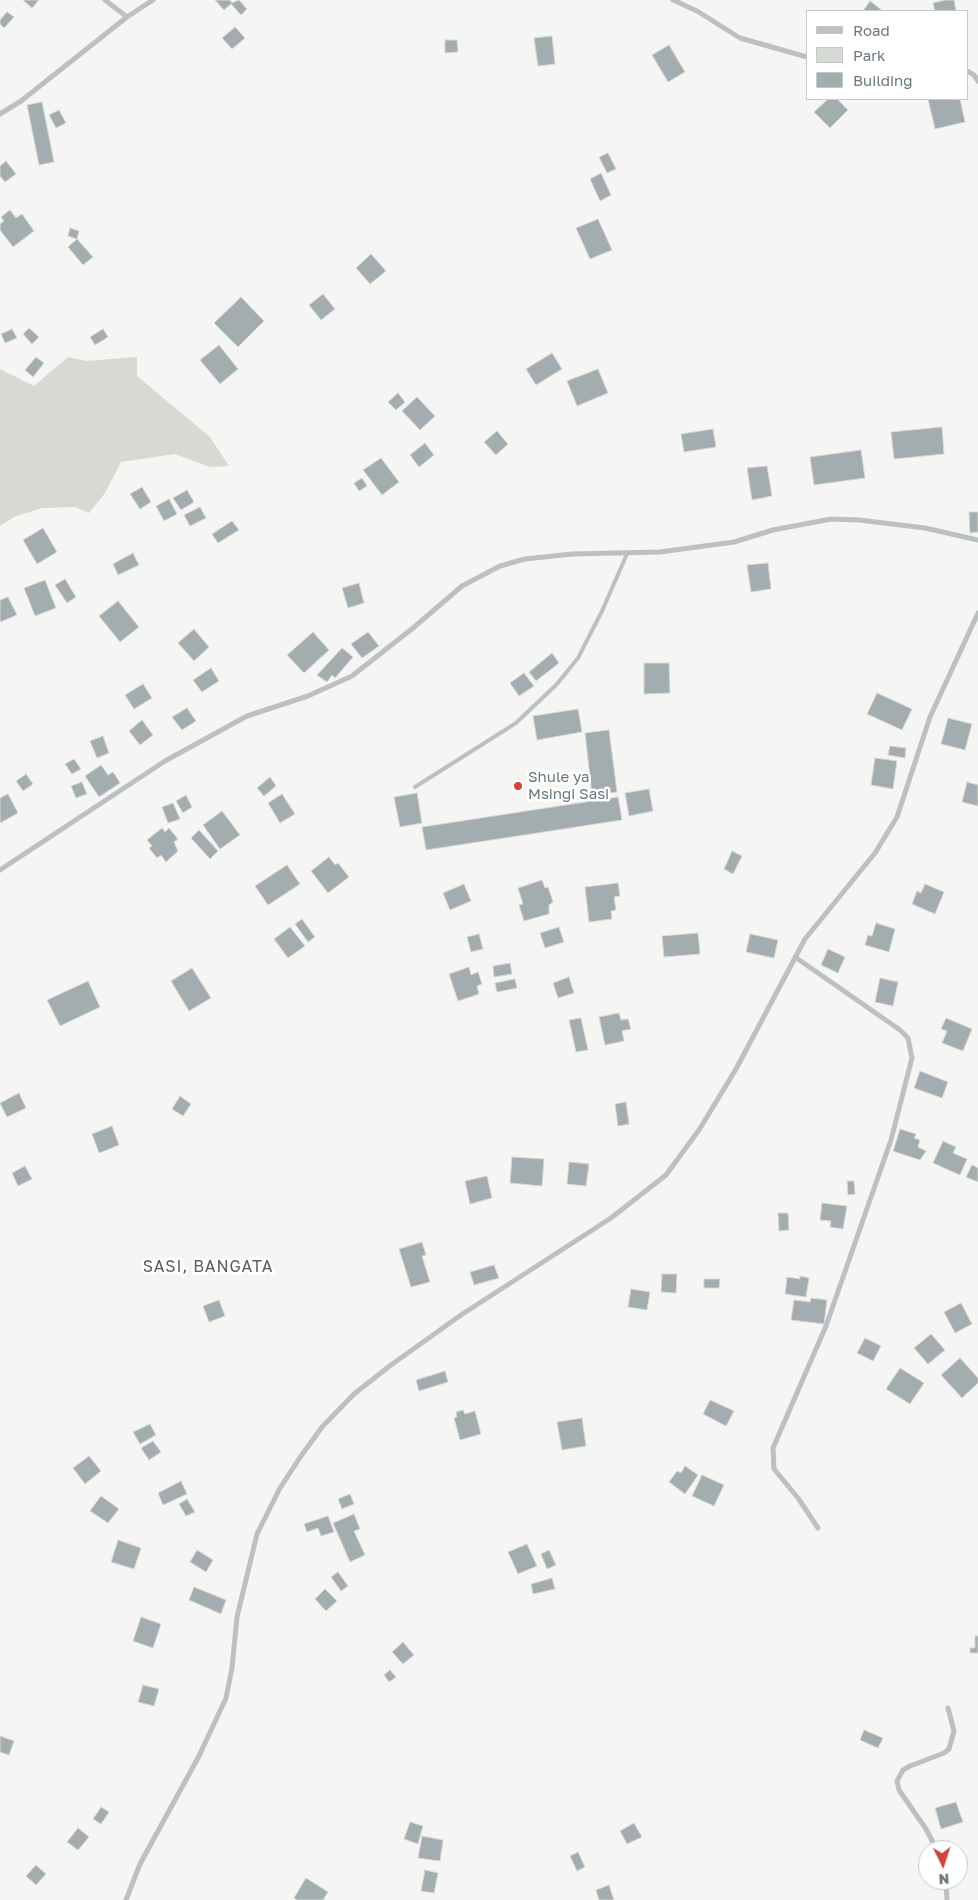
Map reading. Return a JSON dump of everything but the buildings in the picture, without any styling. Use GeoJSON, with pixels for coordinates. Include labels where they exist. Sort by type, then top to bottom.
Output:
{"type":"FeatureCollection","features":[{"type":"Feature","properties":{"kind":"street"},"geometry":{"type":"LineString","coordinates":[[105,0],[127,17]]}},
{"type":"Feature","properties":{"kind":"street"},"geometry":{"type":"LineString","coordinates":[[0,114],[21,101],[127,17],[153,0]]}},
{"type":"Feature","properties":{"kind":"street"},"geometry":{"type":"LineString","coordinates":[[673,0],[698,11],[728,31],[750,42],[806,56]]}},
{"type":"Feature","properties":{"kind":"street"},"geometry":{"type":"LineString","coordinates":[[968,72],[974,75],[978,81]]}},
{"type":"Feature","properties":{"kind":"street"},"geometry":{"type":"LineString","coordinates":[[0,870],[173,756],[247,716],[316,693],[352,676],[462,586],[500,566],[525,559],[572,554],[627,554],[734,542],[773,530],[831,519],[859,520],[925,528],[978,540]]}},
{"type":"Feature","properties":{"kind":"street"},"geometry":{"type":"LineString","coordinates":[[126,1900],[140,1864],[199,1756],[226,1698],[232,1668],[236,1618],[257,1534],[280,1488],[301,1456],[322,1427],[354,1394],[461,1314],[612,1218],[666,1175],[704,1123],[805,939],[875,854],[897,817],[930,717],[978,613]]}},
{"type":"Feature","properties":{"kind":"street"},"geometry":{"type":"LineString","coordinates":[[795,957],[900,1030],[908,1038],[912,1058],[891,1140],[826,1326],[773,1448],[774,1469],[798,1498],[818,1528]]}},
{"type":"Feature","properties":{"kind":"street"},"geometry":{"type":"LineString","coordinates":[[932,1840],[899,1790],[897,1782],[903,1770],[944,1753],[949,1749],[954,1731],[948,1708]]}},
{"type":"Feature","properties":{"kind":"lane"},"geometry":{"type":"LineString","coordinates":[[415,787],[516,723],[557,684],[578,658],[602,611],[627,554]]}},
{"type":"Feature","properties":{"kind":"green space"},"geometry":{"type":"Polygon","coordinates":[[[68,357],[87,361],[137,357],[137,376],[210,437],[229,466],[210,467],[175,454],[121,462],[105,493],[89,513],[75,507],[42,508],[14,517],[0,526],[0,369],[34,386],[68,357]]]}},
{"type":"Feature","properties":{"kind":"place","name":"Shule ya Msingi Sasi"},"geometry":{"type":"Point","coordinates":[518,786]}},
{"type":"Feature","properties":{"kind":"district","name":"SASI, BANGATA"},"geometry":{"type":"Point","coordinates":[208,1267]}}]}
